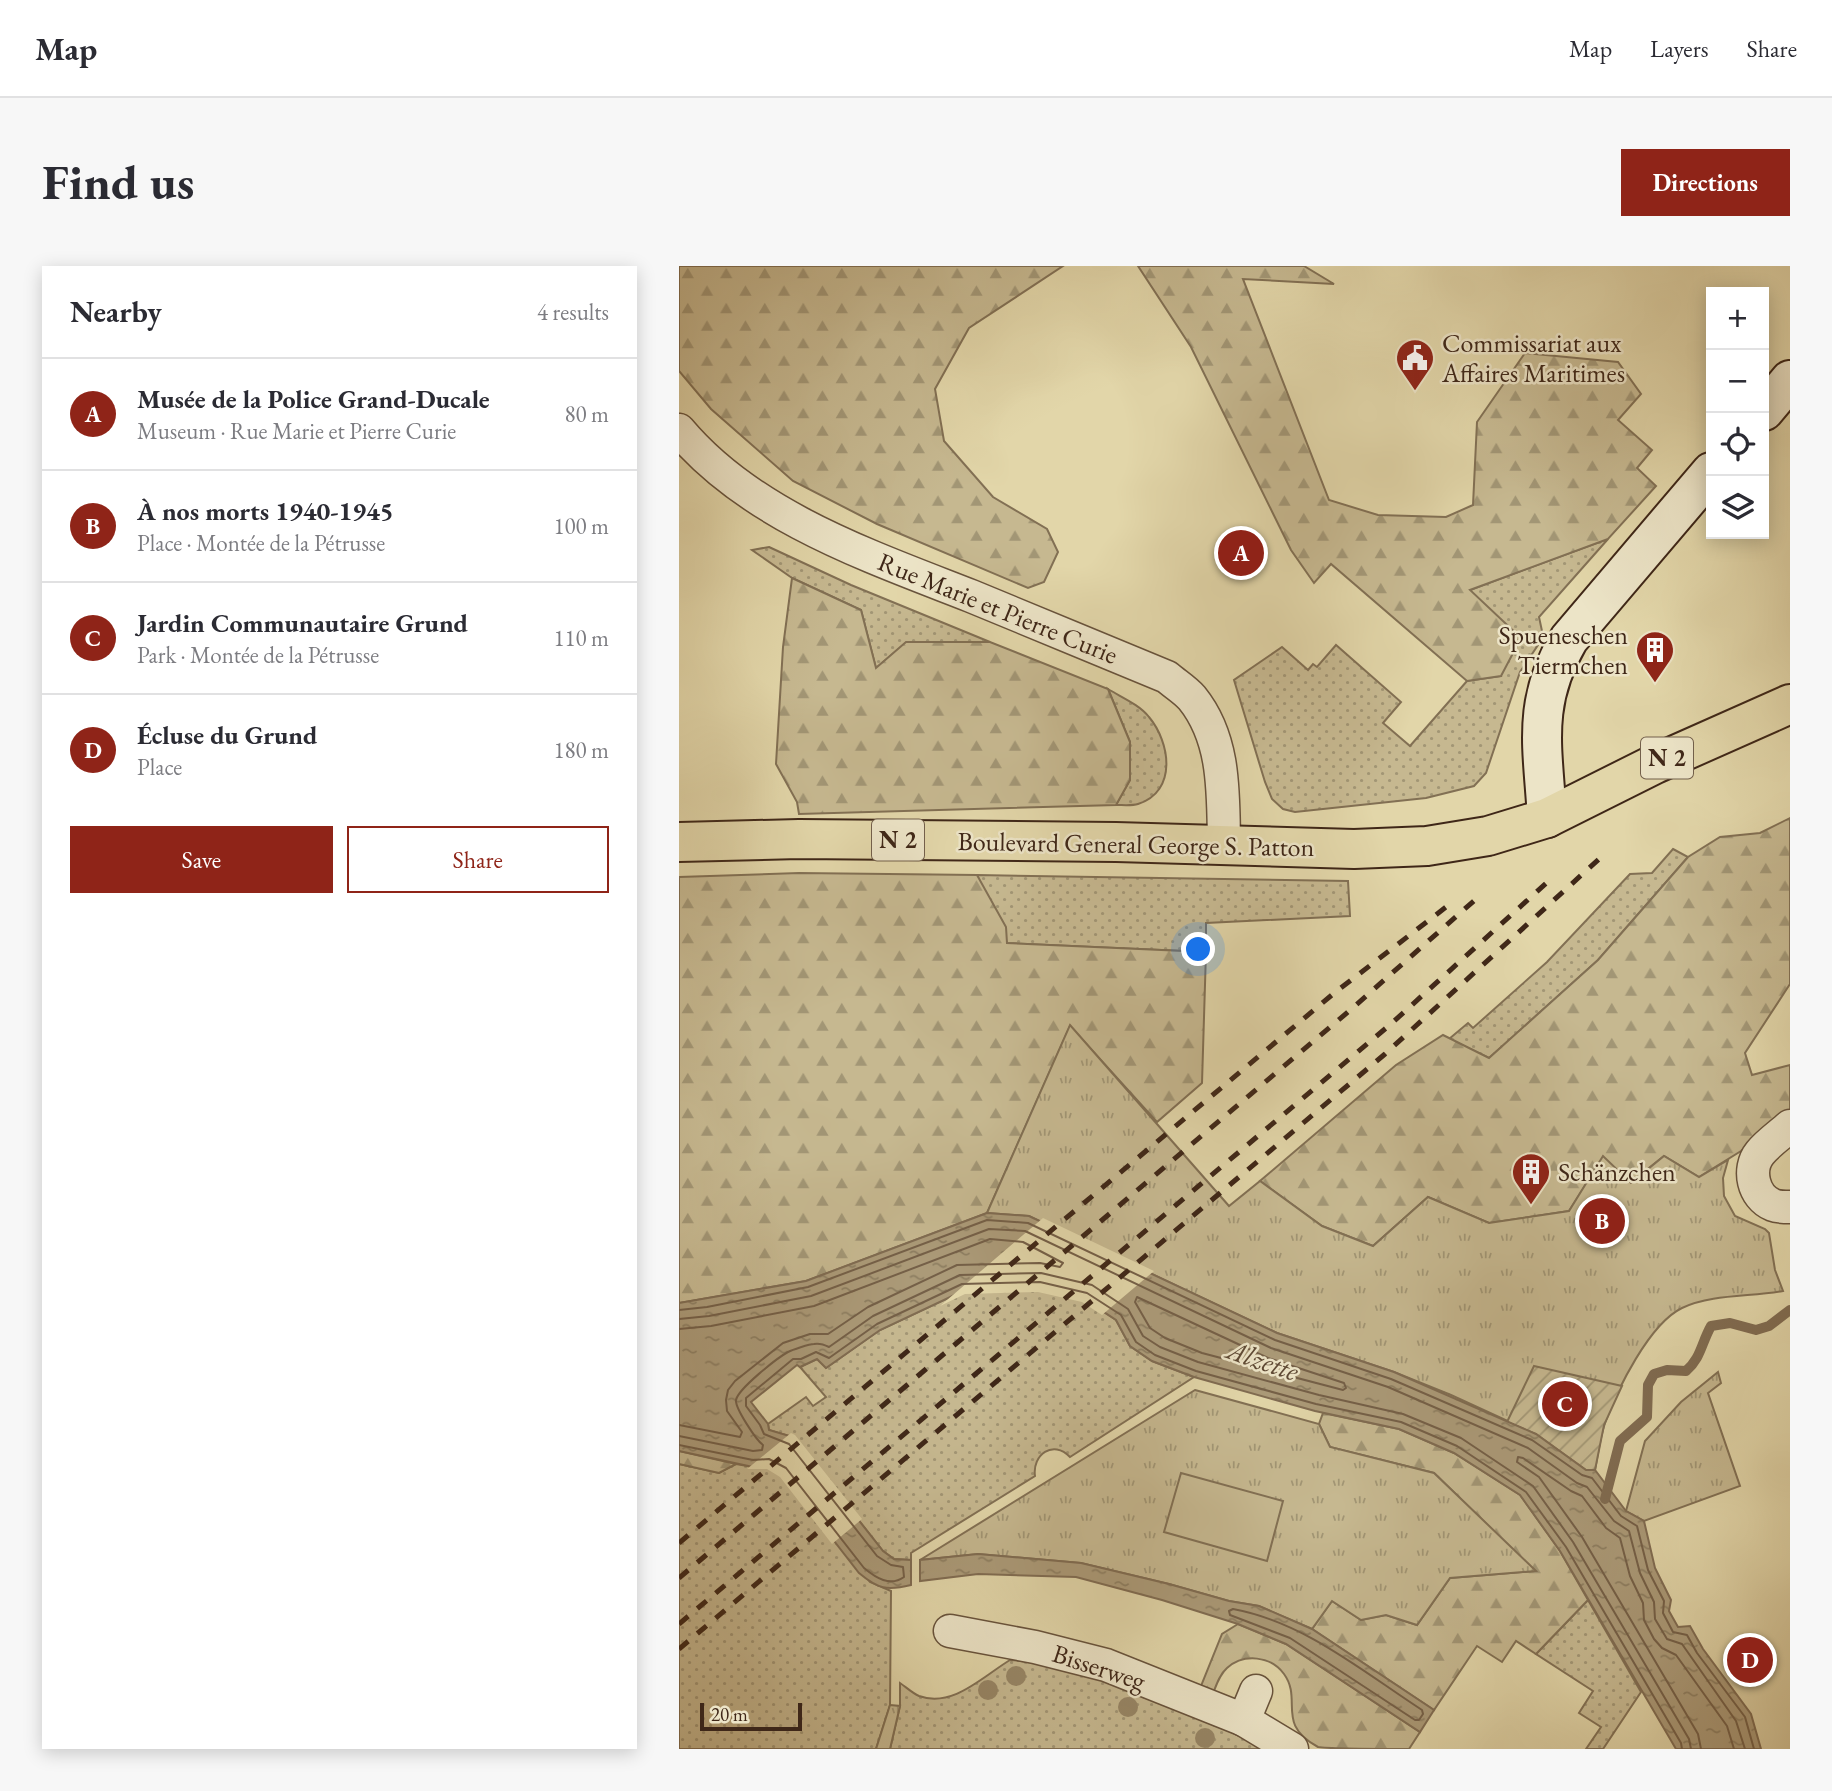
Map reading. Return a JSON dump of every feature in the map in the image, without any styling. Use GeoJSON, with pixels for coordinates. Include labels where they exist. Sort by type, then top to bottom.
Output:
{"type":"FeatureCollection","features":[{"type":"Feature","properties":{"kind":"main road"},"geometry":{"type":"LineString","coordinates":[[1769,405],[1790,380]]}},
{"type":"Feature","properties":{"kind":"main road"},"geometry":{"type":"LineString","coordinates":[[1548,818],[1542,716],[1546,690],[1556,662],[1569,639],[1708,476]]}},
{"type":"Feature","properties":{"kind":"main road","name":"N 2"},"geometry":{"type":"LineString","coordinates":[[1548,818],[1655,764],[1790,704]]}},
{"type":"Feature","properties":{"kind":"main road","name":"Boulevard General George S. Patton"},"geometry":{"type":"LineString","coordinates":[[679,842],[799,839],[1354,849],[1427,846],[1488,836],[1548,818]]}},
{"type":"Feature","properties":{"kind":"street","name":"Rue Marie et Pierre Curie"},"geometry":{"type":"LineString","coordinates":[[679,430],[693,447],[758,501],[864,554],[1167,677],[1191,696],[1206,719],[1216,745],[1222,782],[1224,845]]}},
{"type":"Feature","properties":{"kind":"street"},"geometry":{"type":"LineString","coordinates":[[1790,1126],[1758,1154],[1753,1168],[1754,1183],[1761,1197],[1773,1205],[1790,1207]]}},
{"type":"Feature","properties":{"kind":"street","name":"Bisserweg"},"geometry":{"type":"LineString","coordinates":[[950,1631],[1035,1647],[1106,1665],[1244,1720],[1293,1749]]}},
{"type":"Feature","properties":{"kind":"street"},"geometry":{"type":"LineString","coordinates":[[1244,1720],[1256,1691]]}},
{"type":"Feature","properties":{"kind":"green space"},"geometry":{"type":"Polygon","coordinates":[[[679,266],[1063,266],[969,328],[935,389],[944,441],[993,497],[1047,529],[1058,552],[1044,582],[1028,588],[877,524],[793,481],[711,409],[679,371],[679,266]]]}},
{"type":"Feature","properties":{"kind":"green space"},"geometry":{"type":"Polygon","coordinates":[[[1138,266],[1304,266],[1334,284],[1243,279],[1329,500],[1378,515],[1446,517],[1473,505],[1477,422],[1525,353],[1618,362],[1641,394],[1618,420],[1652,450],[1637,468],[1656,486],[1608,539],[1470,590],[1521,638],[1501,676],[1467,681],[1331,564],[1314,583],[1291,550],[1191,347],[1138,266]]]}},
{"type":"Feature","properties":{"kind":"green space"},"geometry":{"type":"Polygon","coordinates":[[[1608,539],[1539,617],[1542,631],[1540,642],[1520,672],[1486,773],[1474,786],[1426,798],[1295,812],[1283,809],[1272,799],[1234,680],[1282,647],[1308,670],[1313,664],[1317,667],[1336,645],[1401,702],[1383,723],[1410,746],[1467,681],[1501,676],[1470,590],[1608,539]]]}},
{"type":"Feature","properties":{"kind":"green space"},"geometry":{"type":"Polygon","coordinates":[[[769,547],[851,585],[990,642],[907,642],[876,668],[861,610],[792,578],[752,550],[769,547]]]}},
{"type":"Feature","properties":{"kind":"green space"},"geometry":{"type":"Polygon","coordinates":[[[792,578],[861,610],[876,668],[906,642],[990,642],[1108,689],[1130,742],[1130,780],[1116,805],[799,814],[797,802],[776,764],[783,647],[792,578]]]}},
{"type":"Feature","properties":{"kind":"green space"},"geometry":{"type":"Polygon","coordinates":[[[1108,689],[1145,713],[1162,739],[1165,777],[1151,798],[1136,805],[1116,805],[1130,780],[1130,742],[1108,689]]]}},
{"type":"Feature","properties":{"kind":"green space"},"geometry":{"type":"Polygon","coordinates":[[[1790,818],[1790,984],[1745,1053],[1752,1075],[1790,1065],[1790,1110],[1767,1126],[1741,1151],[1699,1177],[1664,1156],[1630,1183],[1603,1157],[1569,1211],[1489,1223],[1428,1197],[1373,1246],[1322,1226],[1260,1181],[1396,1065],[1443,1035],[1489,1058],[1598,960],[1688,857],[1720,837],[1760,833],[1790,818]]]}},
{"type":"Feature","properties":{"kind":"green space"},"geometry":{"type":"Polygon","coordinates":[[[1673,849],[1688,857],[1598,960],[1489,1058],[1449,1039],[1468,1023],[1473,1028],[1547,962],[1630,874],[1652,873],[1673,849]]]}},
{"type":"Feature","properties":{"kind":"green space"},"geometry":{"type":"Polygon","coordinates":[[[799,873],[977,875],[1006,927],[1007,943],[1206,952],[1202,1083],[1157,1122],[1070,1026],[987,1213],[806,1281],[679,1303],[679,877],[799,873]]]}},
{"type":"Feature","properties":{"kind":"green space"},"geometry":{"type":"Polygon","coordinates":[[[977,875],[1348,881],[1350,916],[1206,923],[1206,952],[1007,943],[977,875]]]}},
{"type":"Feature","properties":{"kind":"green space"},"geometry":{"type":"Polygon","coordinates":[[[1070,1025],[1229,1206],[1260,1181],[1322,1226],[1373,1246],[1428,1197],[1489,1223],[1569,1211],[1603,1156],[1631,1183],[1664,1156],[1699,1177],[1728,1160],[1723,1178],[1724,1196],[1735,1216],[1769,1233],[1775,1270],[1783,1291],[1706,1300],[1682,1308],[1670,1316],[1646,1343],[1626,1376],[1605,1423],[1595,1470],[1586,1470],[1536,1434],[1451,1395],[1394,1372],[1277,1333],[1029,1216],[987,1213],[1070,1025]]]}},
{"type":"Feature","properties":{"kind":"green space"},"geometry":{"type":"Polygon","coordinates":[[[1039,1289],[1084,1299],[1116,1320],[1130,1346],[1152,1361],[1194,1377],[1070,1457],[1057,1449],[1045,1452],[1037,1462],[1035,1476],[911,1553],[911,1560],[894,1559],[883,1551],[793,1437],[769,1430],[768,1424],[806,1397],[813,1406],[826,1397],[800,1367],[817,1359],[826,1368],[880,1330],[965,1290],[1039,1289]]]}},
{"type":"Feature","properties":{"kind":"green space"},"geometry":{"type":"Polygon","coordinates":[[[1534,1366],[1622,1386],[1604,1425],[1595,1470],[1586,1470],[1536,1434],[1507,1422],[1534,1366]]]}},
{"type":"Feature","properties":{"kind":"green space"},"geometry":{"type":"Polygon","coordinates":[[[1718,1372],[1721,1383],[1708,1393],[1740,1486],[1644,1521],[1626,1511],[1645,1441],[1681,1402],[1718,1372]]]}},
{"type":"Feature","properties":{"kind":"green space"},"geometry":{"type":"Polygon","coordinates":[[[1195,1390],[1319,1424],[1330,1447],[1434,1473],[1536,1571],[1450,1578],[1417,1625],[1386,1615],[1361,1620],[1332,1601],[1312,1629],[1259,1606],[1229,1601],[1081,1563],[978,1554],[920,1560],[1195,1390]]]}},
{"type":"Feature","properties":{"kind":"green space"},"geometry":{"type":"Polygon","coordinates":[[[1323,1413],[1399,1429],[1454,1453],[1520,1495],[1560,1551],[1588,1600],[1536,1654],[1516,1641],[1502,1662],[1477,1646],[1434,1710],[1312,1629],[1332,1601],[1361,1620],[1386,1615],[1417,1625],[1450,1578],[1535,1571],[1434,1473],[1330,1447],[1319,1424],[1323,1413]]]}},
{"type":"Feature","properties":{"kind":"green space"},"geometry":{"type":"Polygon","coordinates":[[[679,1451],[736,1464],[719,1473],[679,1464],[679,1451]]]}},
{"type":"Feature","properties":{"kind":"green space"},"geometry":{"type":"Polygon","coordinates":[[[679,1464],[719,1473],[736,1464],[767,1466],[782,1474],[870,1582],[891,1591],[890,1705],[876,1749],[679,1749],[679,1464]]]}},
{"type":"Feature","properties":{"kind":"green space"},"geometry":{"type":"Polygon","coordinates":[[[1181,1473],[1283,1501],[1267,1561],[1164,1532],[1181,1473]]]}},
{"type":"Feature","properties":{"kind":"green space"},"geometry":{"type":"Polygon","coordinates":[[[1588,1600],[1641,1692],[1603,1749],[1586,1749],[1601,1727],[1579,1713],[1593,1691],[1536,1654],[1588,1600]]]}},
{"type":"Feature","properties":{"kind":"green space"},"geometry":{"type":"Polygon","coordinates":[[[1238,1624],[1286,1644],[1420,1732],[1409,1749],[1318,1747],[1297,1730],[1293,1721],[1289,1684],[1279,1668],[1265,1660],[1249,1659],[1234,1663],[1222,1674],[1212,1696],[1199,1691],[1222,1634],[1238,1624]]]}},
{"type":"Feature","properties":{"kind":"green space"},"geometry":{"type":"Polygon","coordinates":[[[1010,1660],[1050,1665],[1109,1683],[1216,1725],[1265,1749],[890,1749],[900,1706],[900,1683],[919,1696],[944,1698],[967,1689],[1010,1660]]]}},
{"type":"Feature","properties":{"kind":"green space"},"geometry":{"type":"Polygon","coordinates":[[[890,1705],[900,1706],[890,1749],[876,1749],[890,1705]]]}},
{"type":"Feature","properties":{"kind":"water","name":"Alzette"},"geometry":{"type":"Polygon","coordinates":[[[987,1213],[1029,1216],[1277,1333],[1394,1372],[1536,1434],[1586,1470],[1595,1470],[1626,1511],[1644,1521],[1655,1568],[1671,1600],[1669,1611],[1678,1627],[1690,1626],[1703,1649],[1751,1714],[1761,1749],[1676,1749],[1560,1551],[1520,1495],[1454,1453],[1399,1429],[1315,1411],[1194,1377],[1152,1361],[1130,1346],[1116,1320],[1084,1299],[1039,1289],[965,1290],[880,1330],[826,1368],[817,1359],[800,1367],[797,1365],[751,1402],[768,1424],[769,1430],[793,1437],[883,1551],[894,1559],[911,1560],[911,1585],[883,1587],[859,1573],[782,1474],[767,1466],[753,1467],[679,1451],[679,1303],[806,1281],[987,1213]]]}},
{"type":"Feature","properties":{"kind":"water"},"geometry":{"type":"Polygon","coordinates":[[[978,1554],[1081,1563],[1229,1601],[1259,1606],[1312,1629],[1434,1710],[1420,1732],[1286,1644],[1238,1624],[1076,1577],[978,1574],[920,1581],[920,1560],[978,1554]]]}},
{"type":"Feature","properties":{"kind":"pier"},"geometry":{"type":"Polygon","coordinates":[[[1043,1218],[1154,1271],[1102,1315],[1082,1302],[1038,1292],[965,1294],[940,1306],[1043,1218]]]}},
{"type":"Feature","properties":{"kind":"pier"},"geometry":{"type":"Polygon","coordinates":[[[791,1433],[862,1519],[832,1544],[780,1477],[767,1469],[747,1469],[791,1433]]]}},
{"type":"Feature","properties":{"kind":"waterway"},"geometry":{"type":"LineString","coordinates":[[1605,1499],[1620,1441],[1647,1417],[1648,1385],[1654,1374],[1667,1370],[1686,1371],[1698,1356],[1711,1326],[1730,1323],[1756,1330],[1769,1326],[1790,1310]]}},
{"type":"Feature","properties":{"kind":"railway"},"geometry":{"type":"LineString","coordinates":[[679,1649],[1385,1054],[1599,859]]}},
{"type":"Feature","properties":{"kind":"railway"},"geometry":{"type":"LineString","coordinates":[[679,1624],[1392,1023],[1553,877]]}},
{"type":"Feature","properties":{"kind":"railway"},"geometry":{"type":"LineString","coordinates":[[679,1578],[1348,1012],[1476,899]]}},
{"type":"Feature","properties":{"kind":"railway"},"geometry":{"type":"LineString","coordinates":[[679,1543],[1333,994],[1450,904]]}},
{"type":"Feature","properties":{"kind":"place","name":"Commissariat aux Affaires Maritimes"},"geometry":{"type":"Point","coordinates":[1415,392]}},
{"type":"Feature","properties":{"kind":"place","name":"Musée de la Police Grand-Ducale"},"geometry":{"type":"Point","coordinates":[1241,553]}},
{"type":"Feature","properties":{"kind":"place","name":"Spueneschen Tiermchen"},"geometry":{"type":"Point","coordinates":[1655,684]}},
{"type":"Feature","properties":{"kind":"place","name":"Schänzchen"},"geometry":{"type":"Point","coordinates":[1531,1206]}},
{"type":"Feature","properties":{"kind":"place","name":"À nos morts 1940-1945"},"geometry":{"type":"Point","coordinates":[1602,1221]}},
{"type":"Feature","properties":{"kind":"place","name":"Jardin Communautaire Grund"},"geometry":{"type":"Point","coordinates":[1565,1404]}},
{"type":"Feature","properties":{"kind":"place","name":"Écluse du Grund"},"geometry":{"type":"Point","coordinates":[1750,1660]}}]}
